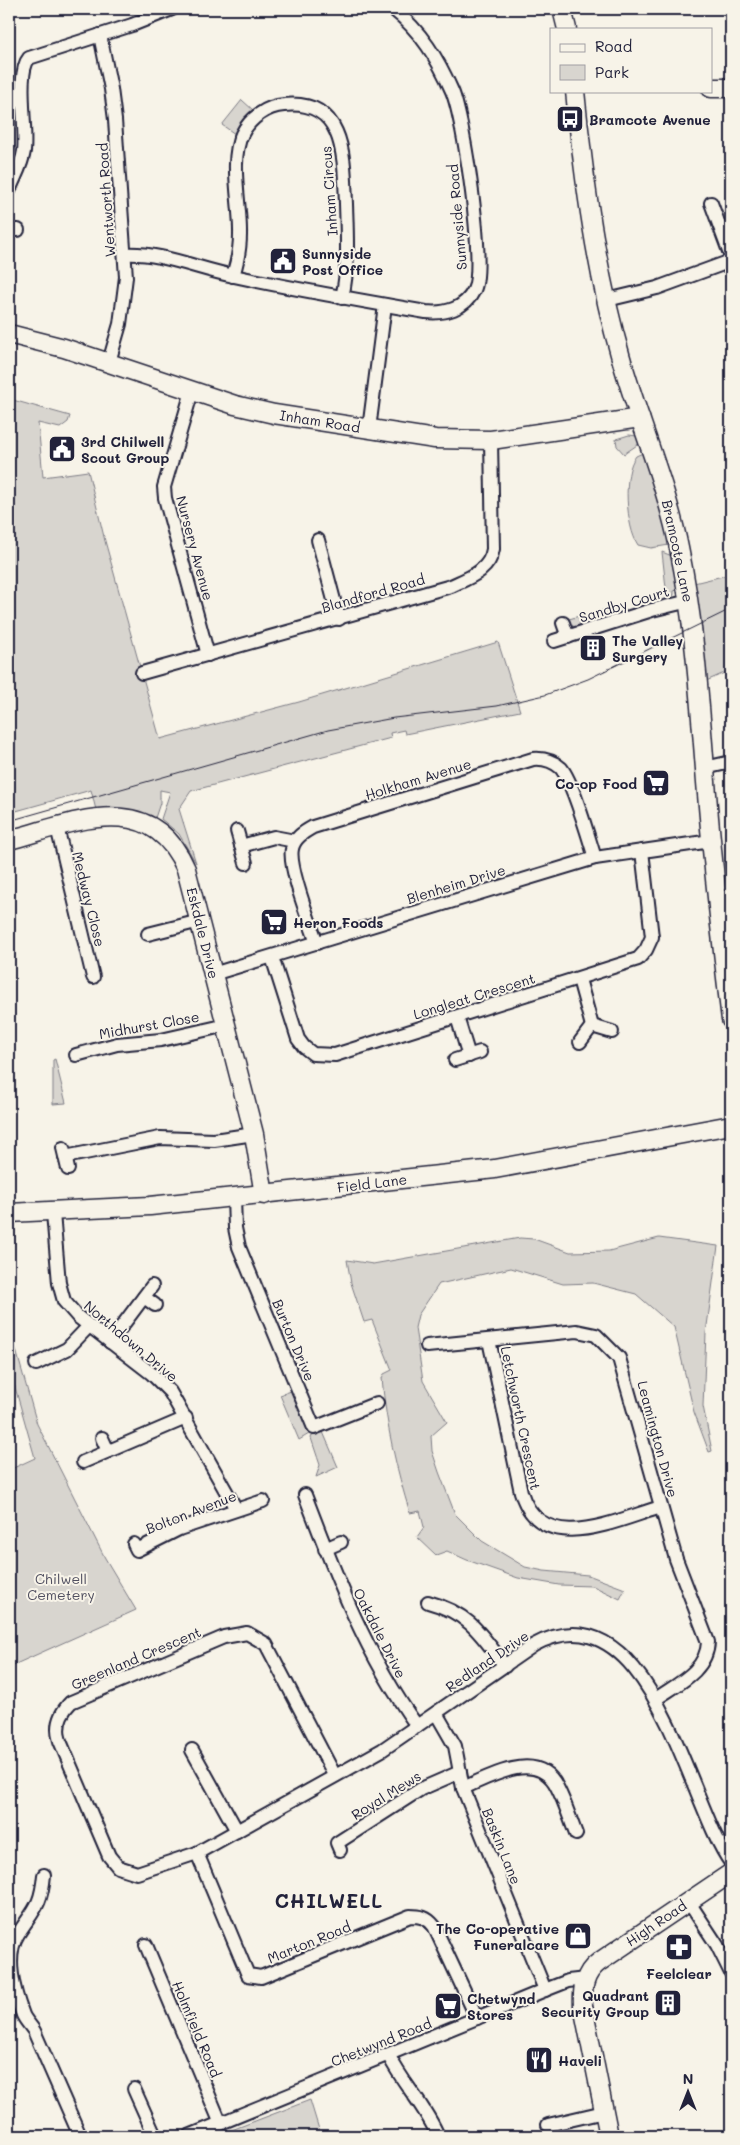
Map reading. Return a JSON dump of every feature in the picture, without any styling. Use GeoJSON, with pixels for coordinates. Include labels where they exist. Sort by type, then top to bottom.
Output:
{"type":"FeatureCollection","features":[{"type":"Feature","properties":{"kind":"street"},"geometry":{"type":"LineString","coordinates":[[9,190],[24,152],[25,117],[22,76],[23,68],[28,58],[172,9]]}},
{"type":"Feature","properties":{"kind":"street"},"geometry":{"type":"LineString","coordinates":[[562,9],[567,28]]}},
{"type":"Feature","properties":{"kind":"street","name":"Sunnyside Road"},"geometry":{"type":"LineString","coordinates":[[125,254],[152,256],[233,276],[342,298],[426,312],[448,312],[467,300],[474,292],[478,275],[470,175],[464,133],[457,107],[445,76],[428,45],[399,11]]}},
{"type":"Feature","properties":{"kind":"street","name":"Wentworth Road"},"geometry":{"type":"LineString","coordinates":[[100,35],[112,96],[125,254],[125,298],[109,362]]}},
{"type":"Feature","properties":{"kind":"street"},"geometry":{"type":"LineString","coordinates":[[712,88],[731,88]]}},
{"type":"Feature","properties":{"kind":"street","name":"Bramcote Lane"},"geometry":{"type":"LineString","coordinates":[[575,92],[585,178],[607,300],[620,354],[672,517],[689,600],[711,841],[725,914],[731,1020]]}},
{"type":"Feature","properties":{"kind":"street","name":"Inham Circus"},"geometry":{"type":"LineString","coordinates":[[233,276],[240,234],[237,155],[241,136],[253,120],[269,109],[282,105],[301,105],[316,111],[328,119],[342,143],[348,254],[342,298]]}},
{"type":"Feature","properties":{"kind":"street"},"geometry":{"type":"LineString","coordinates":[[711,203],[731,257]]}},
{"type":"Feature","properties":{"kind":"street"},"geometry":{"type":"LineString","coordinates":[[716,216],[729,211]]}},
{"type":"Feature","properties":{"kind":"street"},"geometry":{"type":"LineString","coordinates":[[607,300],[657,288],[731,261]]}},
{"type":"Feature","properties":{"kind":"street"},"geometry":{"type":"LineString","coordinates":[[369,430],[385,305]]}},
{"type":"Feature","properties":{"kind":"street","name":"Inham Road"},"geometry":{"type":"LineString","coordinates":[[9,334],[109,362],[192,392],[274,414],[435,439],[491,440],[640,418]]}},
{"type":"Feature","properties":{"kind":"street","name":"Nursery Avenue"},"geometry":{"type":"LineString","coordinates":[[192,392],[164,487],[165,498],[208,655]]}},
{"type":"Feature","properties":{"kind":"street","name":"Blandford Road"},"geometry":{"type":"LineString","coordinates":[[142,672],[451,586],[482,570],[490,559],[493,549],[491,440]]}},
{"type":"Feature","properties":{"kind":"street"},"geometry":{"type":"LineString","coordinates":[[318,540],[338,619]]}},
{"type":"Feature","properties":{"kind":"street","name":"Sandby Court"},"geometry":{"type":"LineString","coordinates":[[554,641],[689,600]]}},
{"type":"Feature","properties":{"kind":"street","name":"Sandby Court"},"geometry":{"type":"LineString","coordinates":[[563,623],[568,637]]}},
{"type":"Feature","properties":{"kind":"street","name":"Holkham Avenue"},"geometry":{"type":"LineString","coordinates":[[295,841],[313,827],[539,758],[553,763],[564,772],[584,822],[595,858]]}},
{"type":"Feature","properties":{"kind":"street"},"geometry":{"type":"LineString","coordinates":[[705,768],[731,762]]}},
{"type":"Feature","properties":{"kind":"street","name":"Eskdale Drive"},"geometry":{"type":"LineString","coordinates":[[9,840],[112,816],[133,819],[153,827],[172,844],[182,858],[200,921],[254,1134],[264,1194]]}},
{"type":"Feature","properties":{"kind":"street","name":"Medway Close"},"geometry":{"type":"LineString","coordinates":[[56,828],[92,978]]}},
{"type":"Feature","properties":{"kind":"street"},"geometry":{"type":"LineString","coordinates":[[237,831],[246,863]]}},
{"type":"Feature","properties":{"kind":"street"},"geometry":{"type":"LineString","coordinates":[[241,846],[274,837],[295,841],[292,849],[293,865],[317,943]]}},
{"type":"Feature","properties":{"kind":"street","name":"Blenheim Drive"},"geometry":{"type":"LineString","coordinates":[[213,974],[595,858],[711,841]]}},
{"type":"Feature","properties":{"kind":"street","name":"Longleat Crescent"},"geometry":{"type":"LineString","coordinates":[[272,956],[298,1039],[313,1054],[336,1055],[633,962],[643,954],[650,943],[652,930],[642,851]]}},
{"type":"Feature","properties":{"kind":"street"},"geometry":{"type":"LineString","coordinates":[[148,934],[200,921]]}},
{"type":"Feature","properties":{"kind":"street"},"geometry":{"type":"LineString","coordinates":[[579,979],[592,1026]]}},
{"type":"Feature","properties":{"kind":"street"},"geometry":{"type":"LineString","coordinates":[[455,1060],[475,1054],[457,1017]]}},
{"type":"Feature","properties":{"kind":"street","name":"Midhurst Close"},"geometry":{"type":"LineString","coordinates":[[76,1055],[118,1044],[161,1040],[227,1025]]}},
{"type":"Feature","properties":{"kind":"street"},"geometry":{"type":"LineString","coordinates":[[592,1026],[612,1032]]}},
{"type":"Feature","properties":{"kind":"street"},"geometry":{"type":"LineString","coordinates":[[580,1042],[592,1026]]}},
{"type":"Feature","properties":{"kind":"street","name":"Field Lane"},"geometry":{"type":"LineString","coordinates":[[9,1213],[53,1213],[234,1197],[495,1169],[731,1125]]}},
{"type":"Feature","properties":{"kind":"street"},"geometry":{"type":"LineString","coordinates":[[66,1158],[160,1138],[214,1140],[254,1134]]}},
{"type":"Feature","properties":{"kind":"street","name":"Burton Drive"},"geometry":{"type":"LineString","coordinates":[[234,1197],[235,1228],[239,1247],[314,1428],[377,1403]]}},
{"type":"Feature","properties":{"kind":"street","name":"Northdown Drive"},"geometry":{"type":"LineString","coordinates":[[53,1213],[61,1291],[68,1306],[89,1326],[165,1387],[186,1418],[236,1509]]}},
{"type":"Feature","properties":{"kind":"street"},"geometry":{"type":"LineString","coordinates":[[110,1342],[152,1286]]}},
{"type":"Feature","properties":{"kind":"street"},"geometry":{"type":"LineString","coordinates":[[144,1297],[155,1305]]}},
{"type":"Feature","properties":{"kind":"street"},"geometry":{"type":"LineString","coordinates":[[36,1364],[46,1353],[67,1349],[89,1326]]}},
{"type":"Feature","properties":{"kind":"street","name":"Leamington Drive"},"geometry":{"type":"LineString","coordinates":[[427,1346],[577,1331],[596,1335],[608,1345],[622,1364],[678,1566],[708,1642],[706,1655],[699,1668],[656,1699]]}},
{"type":"Feature","properties":{"kind":"street","name":"Letchworth Crescent"},"geometry":{"type":"LineString","coordinates":[[489,1340],[521,1492],[525,1503],[538,1520],[550,1528],[576,1530],[662,1507]]}},
{"type":"Feature","properties":{"kind":"street"},"geometry":{"type":"LineString","coordinates":[[83,1462],[186,1418]]}},
{"type":"Feature","properties":{"kind":"street"},"geometry":{"type":"LineString","coordinates":[[102,1438],[108,1451]]}},
{"type":"Feature","properties":{"kind":"street","name":"Oakdale Drive"},"geometry":{"type":"LineString","coordinates":[[305,1496],[352,1615],[391,1689],[417,1726]]}},
{"type":"Feature","properties":{"kind":"street","name":"Bolton Avenue"},"geometry":{"type":"LineString","coordinates":[[134,1544],[137,1550],[179,1529],[263,1501]]}},
{"type":"Feature","properties":{"kind":"street"},"geometry":{"type":"LineString","coordinates":[[326,1549],[341,1542]]}},
{"type":"Feature","properties":{"kind":"street"},"geometry":{"type":"LineString","coordinates":[[428,1602],[444,1606],[470,1621],[505,1666]]}},
{"type":"Feature","properties":{"kind":"street"},"geometry":{"type":"LineString","coordinates":[[438,1618],[444,1606]]}},
{"type":"Feature","properties":{"kind":"street","name":"Greenland Crescent"},"geometry":{"type":"LineString","coordinates":[[197,1853],[137,1872],[124,1871],[113,1862],[58,1735],[60,1718],[72,1702],[224,1638],[247,1633],[266,1644],[336,1776]]}},
{"type":"Feature","properties":{"kind":"street","name":"Redland Drive"},"geometry":{"type":"LineString","coordinates":[[197,1853],[336,1776],[417,1726],[544,1640],[560,1635],[580,1636],[600,1642],[617,1652],[636,1670],[656,1699],[731,1863]]}},
{"type":"Feature","properties":{"kind":"street","name":"Baskin Lane"},"geometry":{"type":"LineString","coordinates":[[436,1713],[452,1738],[463,1788],[545,1990]]}},
{"type":"Feature","properties":{"kind":"street"},"geometry":{"type":"LineString","coordinates":[[192,1750],[237,1831]]}},
{"type":"Feature","properties":{"kind":"street"},"geometry":{"type":"LineString","coordinates":[[463,1788],[515,1767],[540,1770],[557,1785],[576,1834]]}},
{"type":"Feature","properties":{"kind":"street","name":"Royal Mews"},"geometry":{"type":"LineString","coordinates":[[340,1850],[337,1843],[421,1789],[460,1772]]}},
{"type":"Feature","properties":{"kind":"street","name":"Marton Road"},"geometry":{"type":"LineString","coordinates":[[197,1853],[248,1975],[261,1977],[410,1916],[424,1917],[434,1926],[477,2018]]}},
{"type":"Feature","properties":{"kind":"street","name":"High Road"},"geometry":{"type":"LineString","coordinates":[[586,1979],[599,1962],[731,1872]]}},
{"type":"Feature","properties":{"kind":"street"},"geometry":{"type":"LineString","coordinates":[[44,1876],[42,1896],[34,1913],[18,1934],[12,1947],[12,1989],[24,2018],[34,2031],[80,2136]]}},
{"type":"Feature","properties":{"kind":"street"},"geometry":{"type":"LineString","coordinates":[[688,1901],[717,1945],[731,1973]]}},
{"type":"Feature","properties":{"kind":"street","name":"Holmfield Road"},"geometry":{"type":"LineString","coordinates":[[146,1945],[221,2124]]}},
{"type":"Feature","properties":{"kind":"street"},"geometry":{"type":"LineString","coordinates":[[586,1979],[583,1987],[583,2006],[609,2136]]}},
{"type":"Feature","properties":{"kind":"street","name":"Chetwynd Road"},"geometry":{"type":"LineString","coordinates":[[188,2136],[389,2056],[545,1990],[568,1981],[586,1979]]}},
{"type":"Feature","properties":{"kind":"street"},"geometry":{"type":"LineString","coordinates":[[9,2012],[24,2018]]}},
{"type":"Feature","properties":{"kind":"street"},"geometry":{"type":"LineString","coordinates":[[389,2056],[438,2136]]}},
{"type":"Feature","properties":{"kind":"street"},"geometry":{"type":"LineString","coordinates":[[134,2089],[154,2136]]}},
{"type":"Feature","properties":{"kind":"street"},"geometry":{"type":"LineString","coordinates":[[548,2125],[604,2112]]}},
{"type":"Feature","properties":{"kind":"green space"},"geometry":{"type":"Polygon","coordinates":[[[9,60],[13,67],[14,76],[13,85],[9,92],[9,60]]]}},
{"type":"Feature","properties":{"kind":"green space"},"geometry":{"type":"Polygon","coordinates":[[[242,100],[253,110],[243,120],[235,134],[222,125],[242,100]]]}},
{"type":"Feature","properties":{"kind":"green space"},"geometry":{"type":"Polygon","coordinates":[[[9,399],[70,416],[68,422],[60,428],[38,423],[43,477],[88,471],[105,541],[160,739],[299,702],[498,642],[520,711],[405,734],[404,730],[390,733],[391,738],[191,791],[179,809],[196,863],[179,834],[161,819],[170,792],[160,790],[160,803],[155,818],[126,809],[96,810],[91,790],[9,813],[9,399]]]}},
{"type":"Feature","properties":{"kind":"green space"},"geometry":{"type":"Polygon","coordinates":[[[629,435],[637,436],[640,443],[624,454],[617,446],[616,439],[629,435]]]}},
{"type":"Feature","properties":{"kind":"green space"},"geometry":{"type":"Polygon","coordinates":[[[645,452],[669,542],[669,545],[651,548],[638,545],[634,537],[627,500],[627,487],[632,464],[636,456],[645,452]]]}},
{"type":"Feature","properties":{"kind":"green space"},"geometry":{"type":"Polygon","coordinates":[[[662,552],[672,556],[677,590],[674,591],[674,595],[667,597],[662,552]]]}},
{"type":"Feature","properties":{"kind":"green space"},"geometry":{"type":"Polygon","coordinates":[[[731,574],[731,670],[704,682],[694,583],[731,574]]]}},
{"type":"Feature","properties":{"kind":"green space"},"geometry":{"type":"Polygon","coordinates":[[[612,607],[614,613],[596,619],[594,613],[612,607]]]}},
{"type":"Feature","properties":{"kind":"green space"},"geometry":{"type":"Polygon","coordinates":[[[579,616],[580,627],[571,626],[566,620],[579,616]]]}},
{"type":"Feature","properties":{"kind":"green space"},"geometry":{"type":"Polygon","coordinates":[[[55,1059],[66,1103],[53,1104],[53,1060],[55,1059]]]}},
{"type":"Feature","properties":{"kind":"green space"},"geometry":{"type":"Polygon","coordinates":[[[520,1238],[534,1239],[570,1252],[609,1251],[659,1238],[718,1246],[706,1333],[703,1406],[712,1451],[709,1452],[694,1412],[674,1327],[636,1294],[593,1283],[563,1284],[511,1268],[439,1284],[418,1315],[415,1328],[423,1381],[447,1422],[431,1436],[432,1451],[455,1514],[482,1541],[525,1567],[544,1571],[588,1575],[625,1589],[620,1599],[593,1586],[559,1585],[518,1578],[447,1551],[436,1555],[417,1537],[424,1527],[420,1511],[410,1513],[400,1480],[389,1430],[382,1378],[384,1374],[392,1370],[372,1320],[364,1322],[351,1283],[347,1260],[373,1264],[520,1238]]]}},
{"type":"Feature","properties":{"kind":"green space","name":"Chilwell Cemetery"},"geometry":{"type":"Polygon","coordinates":[[[9,1325],[37,1424],[105,1558],[136,1610],[9,1667],[9,1470],[35,1458],[9,1366],[9,1325]]]}},
{"type":"Feature","properties":{"kind":"green space"},"geometry":{"type":"Polygon","coordinates":[[[291,1391],[309,1434],[299,1440],[280,1395],[291,1391]]]}},
{"type":"Feature","properties":{"kind":"green space"},"geometry":{"type":"Polygon","coordinates":[[[323,1432],[338,1467],[316,1477],[320,1465],[311,1438],[323,1432]]]}},
{"type":"Feature","properties":{"kind":"green space"},"geometry":{"type":"Polygon","coordinates":[[[310,2100],[321,2136],[216,2136],[310,2100]]]}},
{"type":"Feature","properties":{"kind":"tram line"},"geometry":{"type":"LineString","coordinates":[[9,821],[328,730],[394,718],[497,706],[545,695],[588,679],[731,609]]}},
{"type":"Feature","properties":{"kind":"place","name":"Bramcote Avenue"},"geometry":{"type":"Point","coordinates":[570,119]}},
{"type":"Feature","properties":{"kind":"place","name":"Sunnyside Post Office"},"geometry":{"type":"Point","coordinates":[283,261]}},
{"type":"Feature","properties":{"kind":"place","name":"3rd Chilwell Scout Group"},"geometry":{"type":"Point","coordinates":[62,449]}},
{"type":"Feature","properties":{"kind":"place","name":"The Valley Surgery"},"geometry":{"type":"Point","coordinates":[593,648]}},
{"type":"Feature","properties":{"kind":"place","name":"Co-op Food"},"geometry":{"type":"Point","coordinates":[656,783]}},
{"type":"Feature","properties":{"kind":"place","name":"Heron Foods"},"geometry":{"type":"Point","coordinates":[274,922]}},
{"type":"Feature","properties":{"kind":"place","name":"The Co-operative Funeralcare"},"geometry":{"type":"Point","coordinates":[578,1936]}},
{"type":"Feature","properties":{"kind":"place","name":"Feelclear"},"geometry":{"type":"Point","coordinates":[679,1947]}},
{"type":"Feature","properties":{"kind":"place","name":"Quadrant Security Group"},"geometry":{"type":"Point","coordinates":[668,2003]}},
{"type":"Feature","properties":{"kind":"place","name":"Chetwynd Stores"},"geometry":{"type":"Point","coordinates":[448,2006]}},
{"type":"Feature","properties":{"kind":"place","name":"Haveli"},"geometry":{"type":"Point","coordinates":[539,2060]}},
{"type":"Feature","properties":{"kind":"district","name":"CHILWELL"},"geometry":{"type":"Point","coordinates":[329,1900]}}]}
